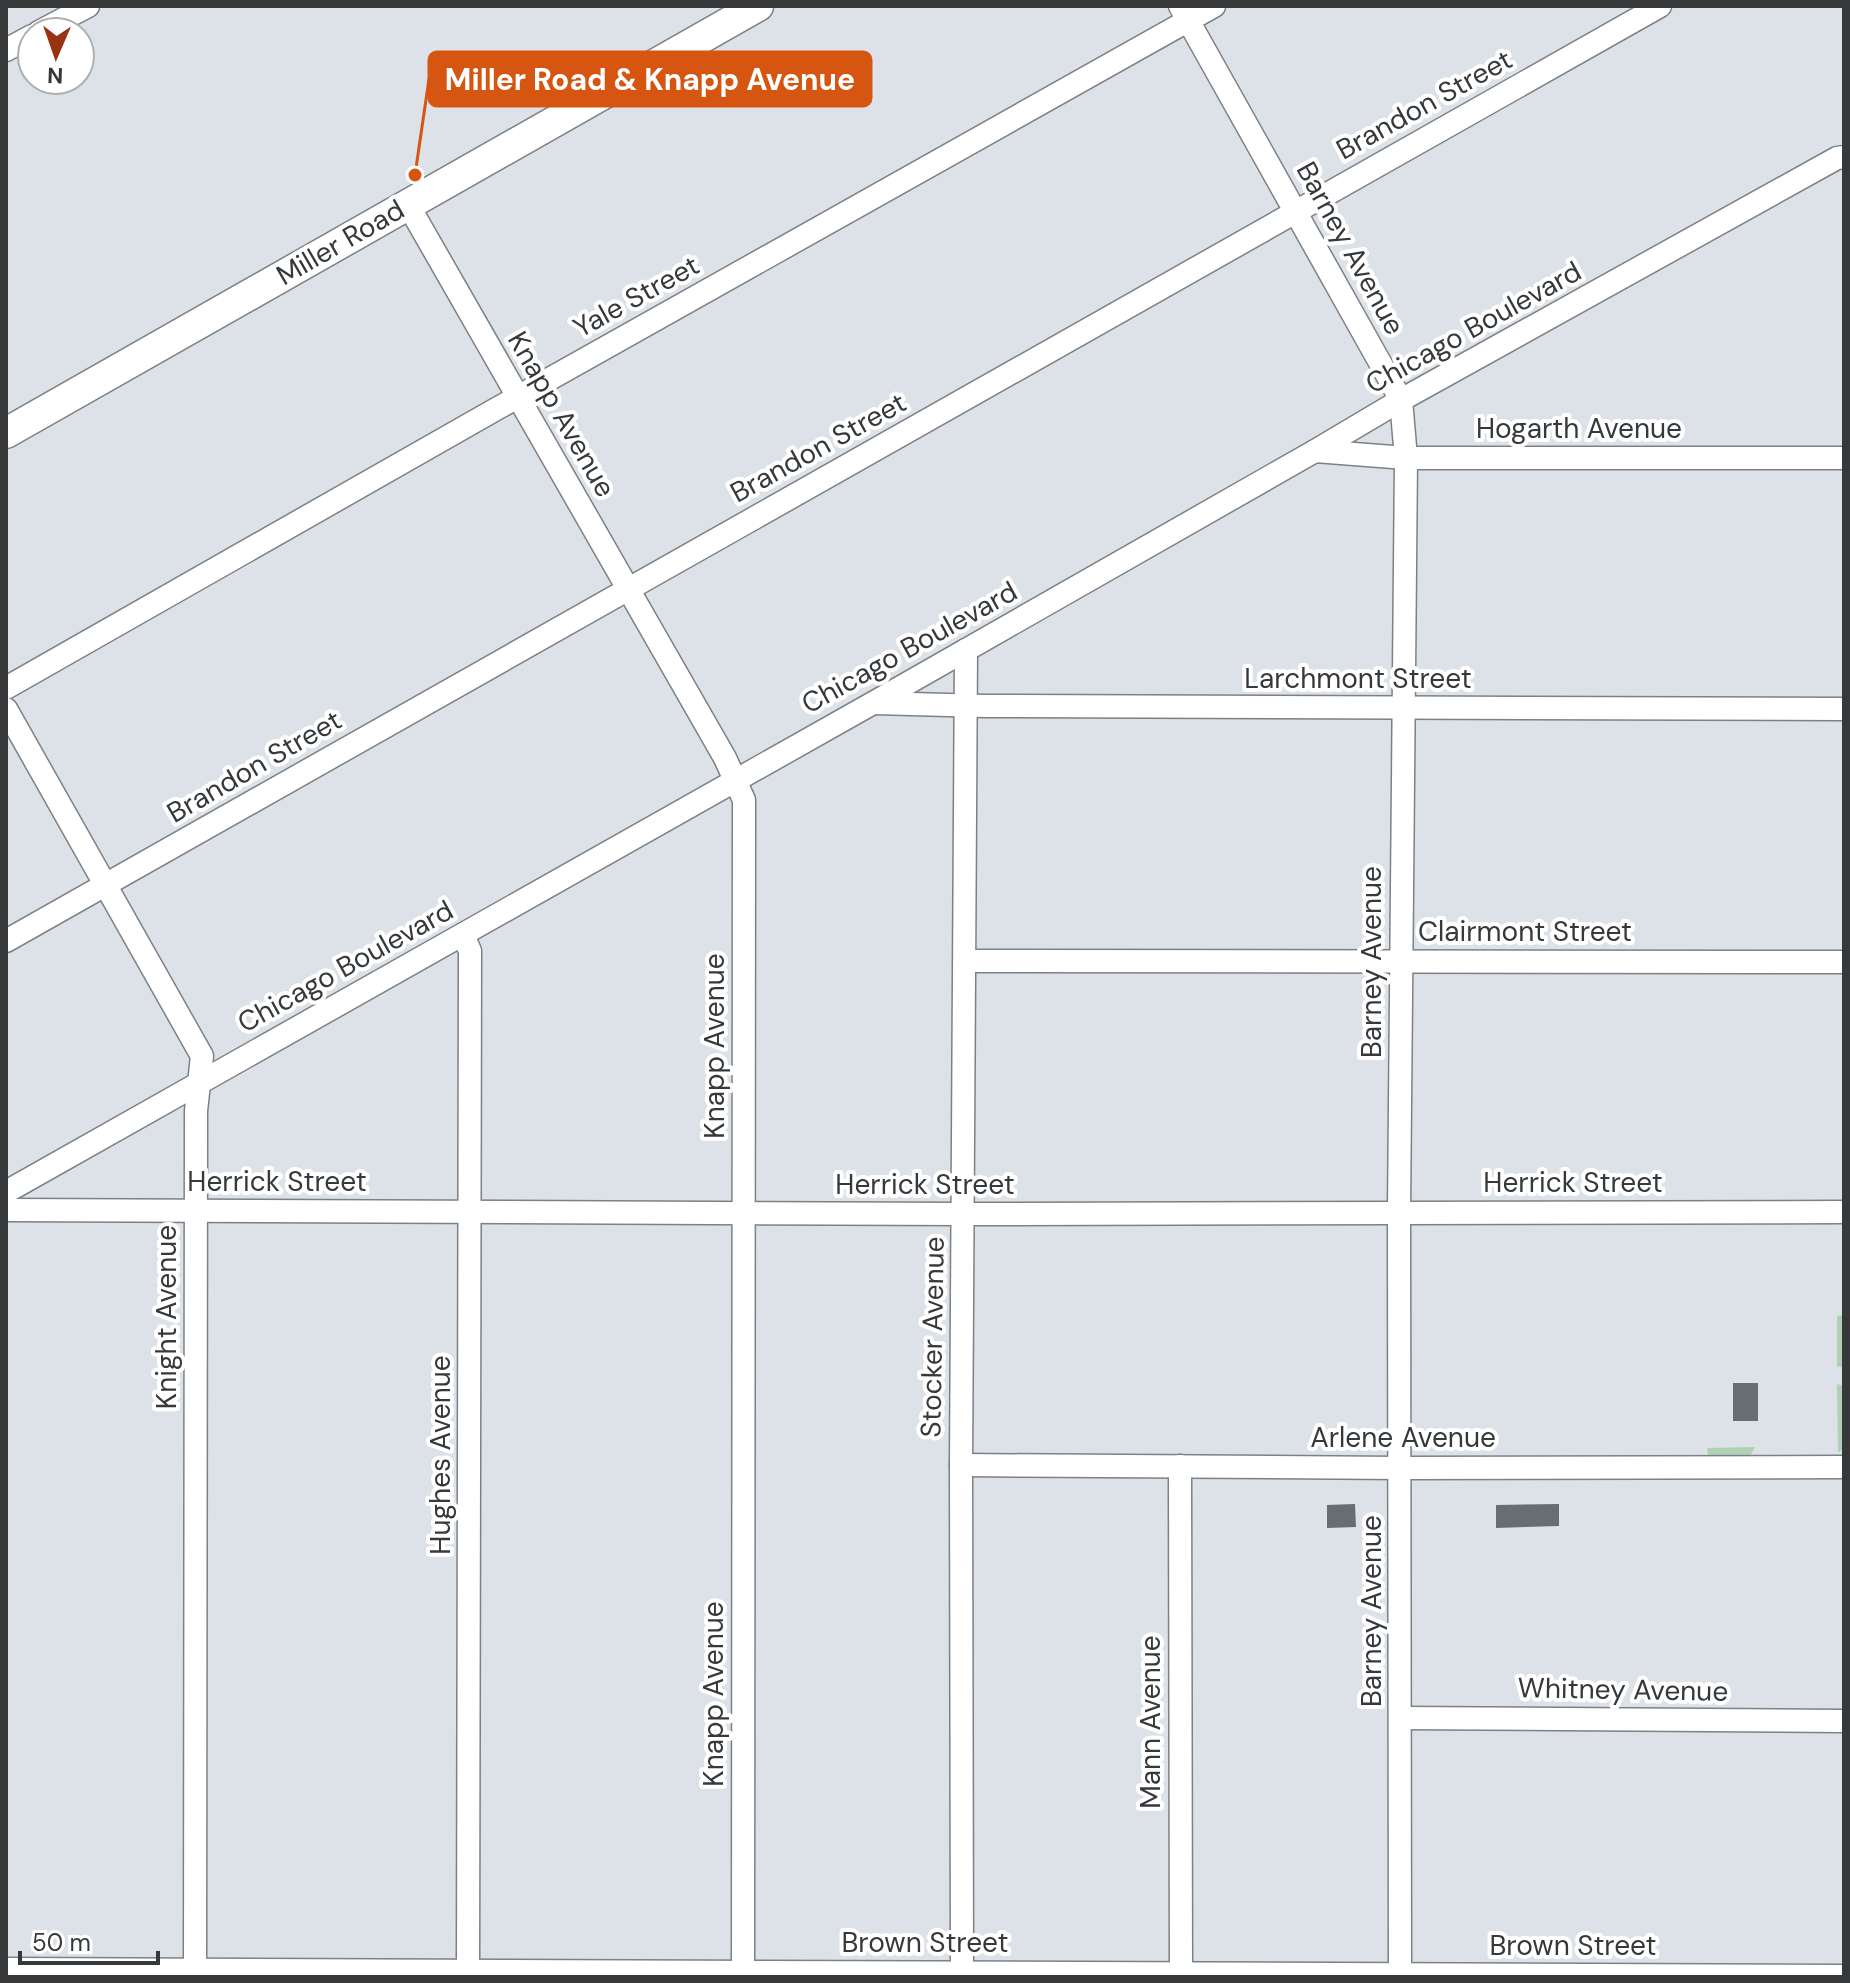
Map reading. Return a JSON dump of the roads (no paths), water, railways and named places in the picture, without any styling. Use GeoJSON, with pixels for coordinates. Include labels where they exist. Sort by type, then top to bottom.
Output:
{"type":"FeatureCollection","features":[{"type":"Feature","properties":{"kind":"main road","name":"Miller Road"},"geometry":{"type":"LineString","coordinates":[[6,433],[758,6]]}},
{"type":"Feature","properties":{"kind":"street"},"geometry":{"type":"LineString","coordinates":[[69,16],[88,6]]}},
{"type":"Feature","properties":{"kind":"street","name":"Yale Street"},"geometry":{"type":"LineString","coordinates":[[6,688],[1184,13],[1214,6]]}},
{"type":"Feature","properties":{"kind":"street","name":"Brandon Street"},"geometry":{"type":"LineString","coordinates":[[6,941],[1660,6]]}},
{"type":"Feature","properties":{"kind":"street","name":"Barney Avenue"},"geometry":{"type":"LineString","coordinates":[[1184,13],[1401,400],[1406,458],[1399,1212],[1400,1975]]}},
{"type":"Feature","properties":{"kind":"street","name":"Chicago Boulevard"},"geometry":{"type":"LineString","coordinates":[[6,1192],[873,703],[1401,400],[1837,158],[1844,157]]}},
{"type":"Feature","properties":{"kind":"street","name":"Knapp Avenue"},"geometry":{"type":"LineString","coordinates":[[407,203],[736,779],[744,800],[743,1974]]}},
{"type":"Feature","properties":{"kind":"street","name":"Hogarth Avenue"},"geometry":{"type":"LineString","coordinates":[[1315,451],[1406,458],[1844,458]]}},
{"type":"Feature","properties":{"kind":"street","name":"Stocker Avenue"},"geometry":{"type":"LineString","coordinates":[[962,1975],[961,1465],[966,650]]}},
{"type":"Feature","properties":{"kind":"street","name":"Larchmont Street"},"geometry":{"type":"LineString","coordinates":[[873,703],[966,706],[1844,709]]}},
{"type":"Feature","properties":{"kind":"street","name":"Knight Avenue"},"geometry":{"type":"LineString","coordinates":[[6,709],[202,1056],[196,1111],[195,1973]]}},
{"type":"Feature","properties":{"kind":"street","name":"Hughes Avenue"},"geometry":{"type":"LineString","coordinates":[[463,935],[470,951],[468,1973]]}},
{"type":"Feature","properties":{"kind":"street","name":"Clairmont Street"},"geometry":{"type":"LineString","coordinates":[[966,961],[1844,962]]}},
{"type":"Feature","properties":{"kind":"street","name":"Herrick Street"},"geometry":{"type":"LineString","coordinates":[[6,1210],[964,1214],[1844,1212]]}},
{"type":"Feature","properties":{"kind":"street","name":"Arlene Avenue"},"geometry":{"type":"LineString","coordinates":[[961,1465],[1844,1467]]}},
{"type":"Feature","properties":{"kind":"street","name":"Mann Avenue"},"geometry":{"type":"LineString","coordinates":[[1180,1466],[1181,1975]]}},
{"type":"Feature","properties":{"kind":"street","name":"Whitney Avenue"},"geometry":{"type":"LineString","coordinates":[[1402,1718],[1844,1721]]}},
{"type":"Feature","properties":{"kind":"street","name":"Brown Street"},"geometry":{"type":"LineString","coordinates":[[6,1969],[195,1973],[1844,1976]]}},
{"type":"Feature","properties":{"kind":"place","name":"Miller Road & Knapp Avenue"},"geometry":{"type":"Point","coordinates":[415,175]}}]}
